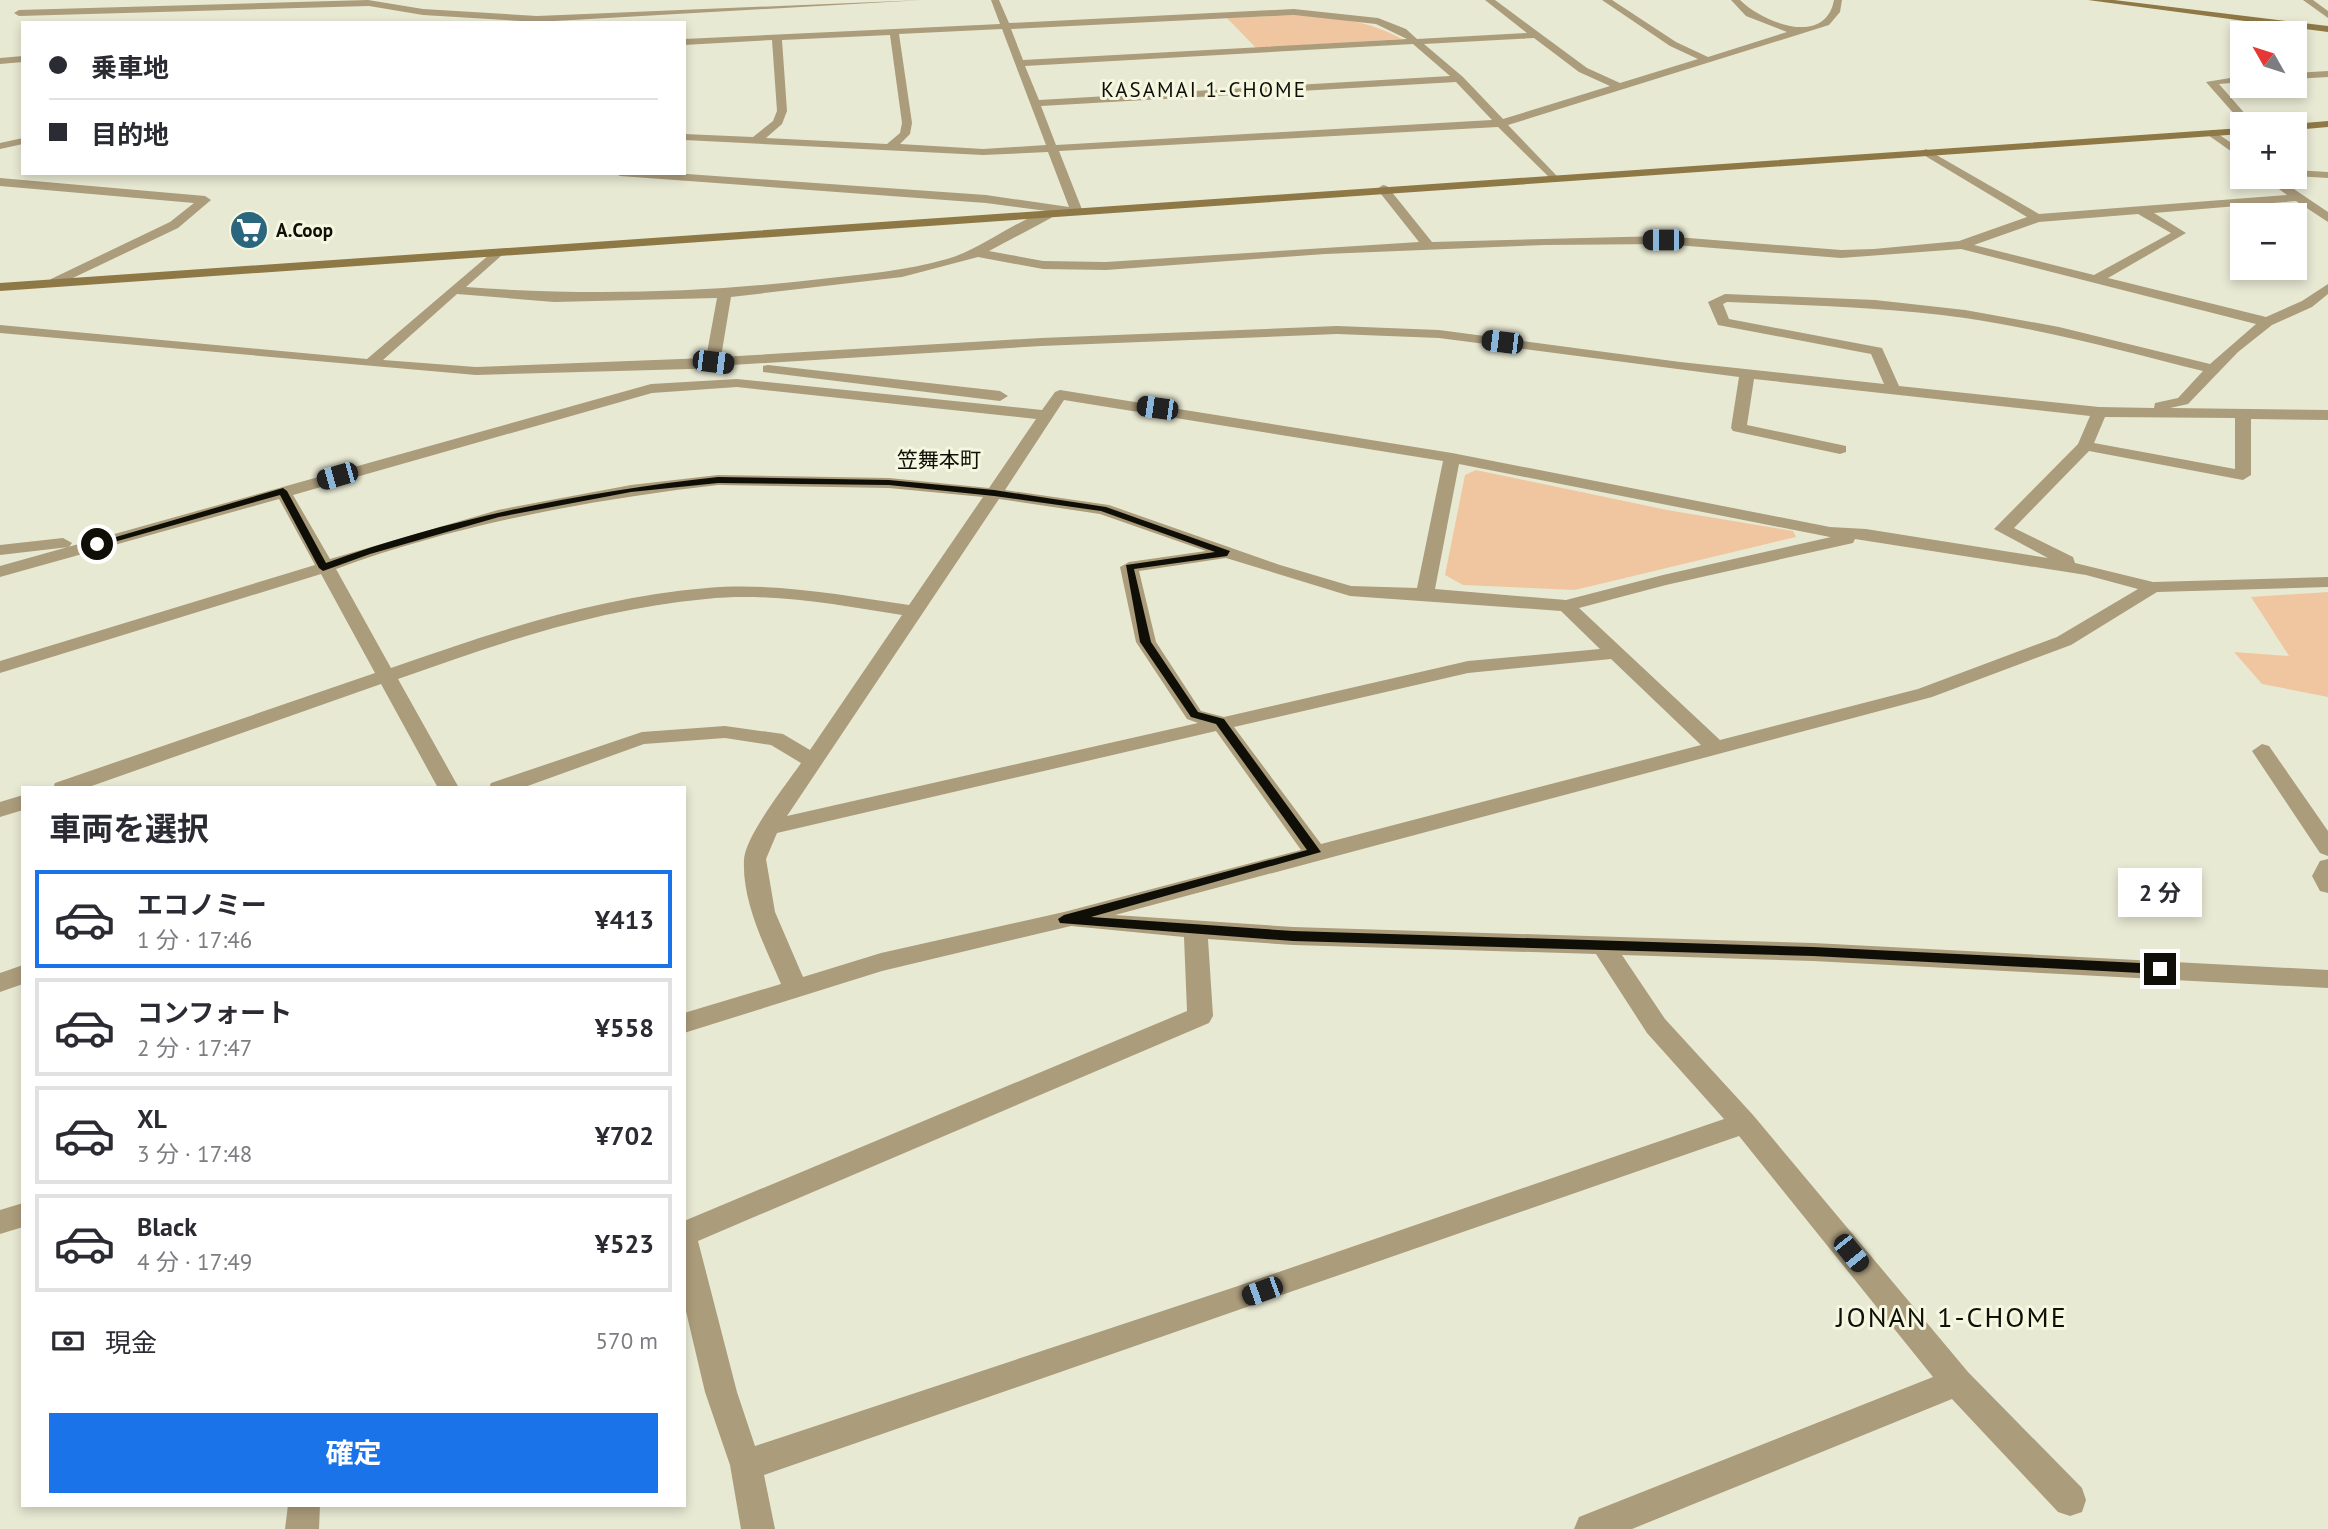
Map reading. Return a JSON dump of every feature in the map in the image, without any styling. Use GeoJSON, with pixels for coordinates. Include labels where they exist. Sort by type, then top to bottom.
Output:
{"type":"FeatureCollection","features":[{"type":"Feature","properties":{"kind":"street"},"geometry":{"type":"LineString","coordinates":[[62,0],[14,15],[372,4]]}},
{"type":"Feature","properties":{"kind":"street"},"geometry":{"type":"LineString","coordinates":[[352,0],[420,9],[423,12],[537,19],[666,18],[919,0]]}},
{"type":"Feature","properties":{"kind":"street"},"geometry":{"type":"LineString","coordinates":[[995,0],[1077,212]]}},
{"type":"Feature","properties":{"kind":"street"},"geometry":{"type":"LineString","coordinates":[[1489,0],[1583,70],[1620,87]]}},
{"type":"Feature","properties":{"kind":"street"},"geometry":{"type":"LineString","coordinates":[[1606,0],[1673,44],[1707,60]]}},
{"type":"Feature","properties":{"kind":"street"},"geometry":{"type":"LineString","coordinates":[[1735,0],[1749,14],[1797,33]]}},
{"type":"Feature","properties":{"kind":"street"},"geometry":{"type":"LineString","coordinates":[[686,137],[984,152],[1503,123],[1826,23],[1836,12],[1838,0]]}},
{"type":"Feature","properties":{"kind":"street"},"geometry":{"type":"LineString","coordinates":[[2092,0],[2328,29]]}},
{"type":"Feature","properties":{"kind":"street"},"geometry":{"type":"LineString","coordinates":[[2309,2],[2328,4]]}},
{"type":"Feature","properties":{"kind":"street"},"geometry":{"type":"LineString","coordinates":[[2309,2],[2328,15]]}},
{"type":"Feature","properties":{"kind":"street"},"geometry":{"type":"LineString","coordinates":[[686,42],[1323,10],[1378,21],[1403,31],[1459,79],[1552,177]]}},
{"type":"Feature","properties":{"kind":"street"},"geometry":{"type":"LineString","coordinates":[[112,21],[124,12]]}},
{"type":"Feature","properties":{"kind":"street"},"geometry":{"type":"LineString","coordinates":[[412,21],[423,12]]}},
{"type":"Feature","properties":{"kind":"street"},"geometry":{"type":"LineString","coordinates":[[889,148],[905,134],[907,123],[894,32]]}},
{"type":"Feature","properties":{"kind":"street"},"geometry":{"type":"LineString","coordinates":[[1021,63],[1534,35]]}},
{"type":"Feature","properties":{"kind":"street"},"geometry":{"type":"LineString","coordinates":[[755,141],[778,122],[782,111],[777,38]]}},
{"type":"Feature","properties":{"kind":"street"},"geometry":{"type":"LineString","coordinates":[[0,61],[21,59]]}},
{"type":"Feature","properties":{"kind":"street"},"geometry":{"type":"LineString","coordinates":[[2307,75],[2328,74]]}},
{"type":"Feature","properties":{"kind":"street"},"geometry":{"type":"LineString","coordinates":[[1034,103],[1459,79]]}},
{"type":"Feature","properties":{"kind":"street"},"geometry":{"type":"LineString","coordinates":[[2230,80],[2211,82],[2238,112]]}},
{"type":"Feature","properties":{"kind":"street"},"geometry":{"type":"LineString","coordinates":[[2307,126],[2328,124]]}},
{"type":"Feature","properties":{"kind":"street"},"geometry":{"type":"LineString","coordinates":[[0,287],[2230,132]]}},
{"type":"Feature","properties":{"kind":"street"},"geometry":{"type":"LineString","coordinates":[[2212,133],[2230,147]]}},
{"type":"Feature","properties":{"kind":"street"},"geometry":{"type":"LineString","coordinates":[[0,146],[21,141]]}},
{"type":"Feature","properties":{"kind":"street"},"geometry":{"type":"LineString","coordinates":[[1926,152],[2037,218]]}},
{"type":"Feature","properties":{"kind":"street"},"geometry":{"type":"LineString","coordinates":[[2307,174],[2328,175]]}},
{"type":"Feature","properties":{"kind":"street"},"geometry":{"type":"LineString","coordinates":[[648,175],[986,199],[1077,212]]}},
{"type":"Feature","properties":{"kind":"street"},"geometry":{"type":"LineString","coordinates":[[0,183],[205,200],[174,225],[56,282]]}},
{"type":"Feature","properties":{"kind":"street"},"geometry":{"type":"LineString","coordinates":[[1383,189],[1429,247]]}},
{"type":"Feature","properties":{"kind":"street"},"geometry":{"type":"LineString","coordinates":[[2284,189],[2327,216]]}},
{"type":"Feature","properties":{"kind":"street"},"geometry":{"type":"LineString","coordinates":[[977,253],[1043,265],[1106,266],[1325,250],[1545,241],[1663,240],[1841,254],[1961,245],[2037,218],[2296,198]]}},
{"type":"Feature","properties":{"kind":"street"},"geometry":{"type":"LineString","coordinates":[[2096,279],[2180,233],[2139,209]]}},
{"type":"Feature","properties":{"kind":"street"},"geometry":{"type":"LineString","coordinates":[[457,290],[554,298],[725,294],[902,272],[949,263],[977,253],[1047,215]]}},
{"type":"Feature","properties":{"kind":"street"},"geometry":{"type":"LineString","coordinates":[[1961,245],[2267,322]]}},
{"type":"Feature","properties":{"kind":"street"},"geometry":{"type":"LineString","coordinates":[[370,364],[496,253]]}},
{"type":"Feature","properties":{"kind":"street"},"geometry":{"type":"LineString","coordinates":[[2141,410],[2183,401],[2233,349],[2267,322],[2307,304],[2328,288]]}},
{"type":"Feature","properties":{"kind":"street"},"geometry":{"type":"LineString","coordinates":[[713,362],[725,294]]}},
{"type":"Feature","properties":{"kind":"street"},"geometry":{"type":"LineString","coordinates":[[1893,388],[1877,351],[1723,322],[1715,302],[1725,298],[1874,304],[1963,313],[2044,327],[2215,370]]}},
{"type":"Feature","properties":{"kind":"street"},"geometry":{"type":"LineString","coordinates":[[0,329],[370,364],[476,371],[713,362],[1041,342],[1337,330],[1439,334],[1747,373],[2099,412],[2141,410],[2328,415]]}},
{"type":"Feature","properties":{"kind":"street"},"geometry":{"type":"LineString","coordinates":[[713,362],[1051,409]]}},
{"type":"Feature","properties":{"kind":"street"},"geometry":{"type":"LineString","coordinates":[[1747,373],[1739,428],[1840,449]]}},
{"type":"Feature","properties":{"kind":"street"},"geometry":{"type":"LineString","coordinates":[[0,572],[651,389],[737,383],[1051,409]]}},
{"type":"Feature","properties":{"kind":"street"},"geometry":{"type":"LineString","coordinates":[[796,990],[763,912],[755,859],[768,828],[1060,395],[1452,458],[1830,532],[1866,534],[2087,570],[2153,587],[2328,582]]}},
{"type":"Feature","properties":{"kind":"street"},"geometry":{"type":"LineString","coordinates":[[2087,570],[2003,530],[2085,446],[2099,412]]}},
{"type":"Feature","properties":{"kind":"street"},"geometry":{"type":"LineString","coordinates":[[2085,446],[2243,475],[2243,413]]}},
{"type":"Feature","properties":{"kind":"street"},"geometry":{"type":"LineString","coordinates":[[1425,593],[1452,458]]}},
{"type":"Feature","properties":{"kind":"street"},"geometry":{"type":"LineString","coordinates":[[0,667],[323,568],[367,552],[498,515],[643,488],[718,480],[889,482],[994,493],[1103,509],[1227,553],[1350,591],[1425,593],[1566,606],[1663,580],[1866,534]]}},
{"type":"Feature","properties":{"kind":"street"},"geometry":{"type":"LineString","coordinates":[[283,491],[323,568],[448,786]]}},
{"type":"Feature","properties":{"kind":"street"},"geometry":{"type":"LineString","coordinates":[[0,550],[121,537]]}},
{"type":"Feature","properties":{"kind":"street"},"geometry":{"type":"LineString","coordinates":[[1227,553],[1129,567],[1146,642],[1195,715],[1220,722],[1315,852]]}},
{"type":"Feature","properties":{"kind":"street"},"geometry":{"type":"LineString","coordinates":[[686,1022],[881,962],[1064,919],[1714,746],[1925,693],[2064,641],[2153,587]]}},
{"type":"Feature","properties":{"kind":"street"},"geometry":{"type":"LineString","coordinates":[[69,786],[384,675],[516,631],[594,610],[708,593],[808,595],[915,612]]}},
{"type":"Feature","properties":{"kind":"street"},"geometry":{"type":"LineString","coordinates":[[1566,606],[1714,746]]}},
{"type":"Feature","properties":{"kind":"street"},"geometry":{"type":"LineString","coordinates":[[768,828],[1468,667],[1614,653]]}},
{"type":"Feature","properties":{"kind":"street"},"geometry":{"type":"LineString","coordinates":[[505,786],[642,738],[725,732],[776,739],[814,762]]}},
{"type":"Feature","properties":{"kind":"street"},"geometry":{"type":"LineString","coordinates":[[2262,751],[2328,848]]}},
{"type":"Feature","properties":{"kind":"street"},"geometry":{"type":"LineString","coordinates":[[0,810],[21,803]]}},
{"type":"Feature","properties":{"kind":"street"},"geometry":{"type":"LineString","coordinates":[[2328,867],[2323,876],[2328,885]]}},
{"type":"Feature","properties":{"kind":"street"},"geometry":{"type":"LineString","coordinates":[[1064,919],[1293,936],[2022,961],[2328,979]]}},
{"type":"Feature","properties":{"kind":"street"},"geometry":{"type":"LineString","coordinates":[[686,1233],[1200,1016],[1196,929]]}},
{"type":"Feature","properties":{"kind":"street"},"geometry":{"type":"LineString","coordinates":[[1603,945],[1656,1026],[1744,1123],[1957,1382],[2070,1500]]}},
{"type":"Feature","properties":{"kind":"street"},"geometry":{"type":"LineString","coordinates":[[0,983],[21,975]]}},
{"type":"Feature","properties":{"kind":"street"},"geometry":{"type":"LineString","coordinates":[[746,1465],[1238,1299],[1744,1123]]}},
{"type":"Feature","properties":{"kind":"street"},"geometry":{"type":"LineString","coordinates":[[0,1222],[21,1216]]}},
{"type":"Feature","properties":{"kind":"street"},"geometry":{"type":"LineString","coordinates":[[686,1250],[720,1392],[746,1465],[758,1529]]}},
{"type":"Feature","properties":{"kind":"street"},"geometry":{"type":"LineString","coordinates":[[1591,1529],[1957,1382]]}},
{"type":"Feature","properties":{"kind":"street"},"geometry":{"type":"LineString","coordinates":[[302,1529],[304,1507]]}},
{"type":"Feature","properties":{"kind":"shaded area"},"geometry":{"type":"Polygon","coordinates":[[[1296,15],[1364,24],[1402,39],[1256,48],[1227,18],[1296,15]]]}},
{"type":"Feature","properties":{"kind":"shaded area"},"geometry":{"type":"Polygon","coordinates":[[[1476,470],[1667,510],[1793,531],[1796,537],[1575,590],[1463,585],[1445,575],[1465,475],[1476,470]]]}},
{"type":"Feature","properties":{"kind":"shaded area"},"geometry":{"type":"Polygon","coordinates":[[[2328,592],[2328,697],[2262,684],[2234,652],[2289,656],[2251,597],[2328,592]]]}},
{"type":"Feature","properties":{"kind":"place","name":"A.Coop"},"geometry":{"type":"Point","coordinates":[249,230]}},
{"type":"Feature","properties":{"kind":"district","name":"KASAMAI 1-CHOME"},"geometry":{"type":"Point","coordinates":[1204,90]}},
{"type":"Feature","properties":{"kind":"district","name":"笠舞本町"},"geometry":{"type":"Point","coordinates":[939,460]}},
{"type":"Feature","properties":{"kind":"district","name":"JONAN 1-CHOME"},"geometry":{"type":"Point","coordinates":[1952,1317]}},
{"type":"Feature","properties":{"kind":"route"},"geometry":{"type":"LineString","coordinates":[[97,544],[283,491],[323,568],[367,552],[498,515],[631,489],[718,480],[889,482],[994,493],[1103,509],[1227,553],[1129,567],[1146,642],[1195,715],[1220,722],[1315,852],[1064,919],[1293,936],[1813,952],[2160,969]]}}]}
